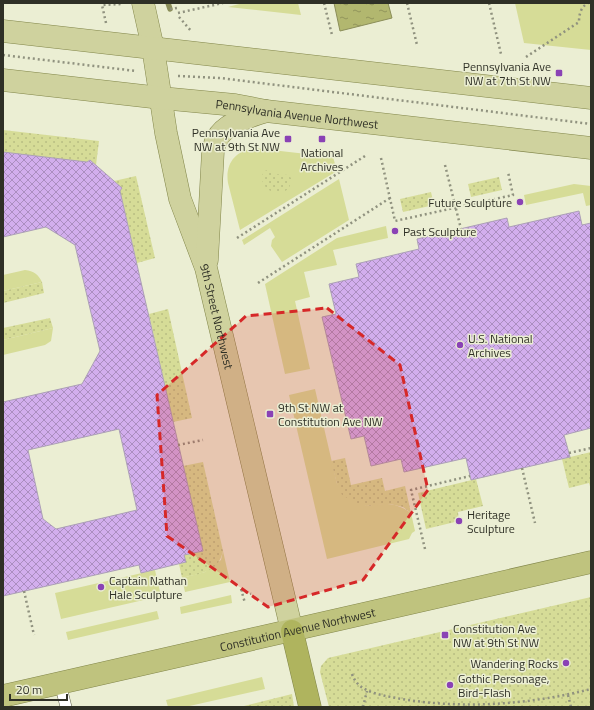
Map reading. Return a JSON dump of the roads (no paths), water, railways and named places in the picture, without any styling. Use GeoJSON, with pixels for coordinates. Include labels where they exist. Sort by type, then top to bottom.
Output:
{"type":"FeatureCollection","features":[{"type":"Feature","properties":{"kind":"highway","name":"Constitution Avenue Northwest"},"geometry":{"type":"LineString","coordinates":[[3,696],[591,562]]}},
{"type":"Feature","properties":{"kind":"highway"},"geometry":{"type":"LineString","coordinates":[[292,630],[310,707]]}},
{"type":"Feature","properties":{"kind":"main road","name":"9th Street Northwest"},"geometry":{"type":"LineString","coordinates":[[133,3],[153,48],[166,132],[180,199],[206,268],[292,630]]}},
{"type":"Feature","properties":{"kind":"main road"},"geometry":{"type":"LineString","coordinates":[[3,31],[591,98]]}},
{"type":"Feature","properties":{"kind":"main road","name":"Pennsylvania Avenue Northwest"},"geometry":{"type":"LineString","coordinates":[[3,80],[235,105],[266,111],[591,148]]}},
{"type":"Feature","properties":{"kind":"main road"},"geometry":{"type":"LineString","coordinates":[[206,268],[213,151],[217,139],[231,125],[266,111]]}},
{"type":"Feature","properties":{"kind":"lane"},"geometry":{"type":"LineString","coordinates":[[60,683],[66,707]]}},
{"type":"Feature","properties":{"kind":"water"},"geometry":{"type":"Polygon","coordinates":[[[334,3],[388,3],[392,18],[340,31],[334,3]]]}},
{"type":"Feature","properties":{"kind":"waterway"},"geometry":{"type":"LineString","coordinates":[[168,3],[170,9]]}},
{"type":"Feature","properties":{"kind":"place","name":"Pennsylvania Ave NW at 7th St NW"},"geometry":{"type":"Point","coordinates":[559,73]}},
{"type":"Feature","properties":{"kind":"place","name":"Pennsylvania Ave NW at 9th St NW"},"geometry":{"type":"Point","coordinates":[288,139]}},
{"type":"Feature","properties":{"kind":"place","name":"National Archives"},"geometry":{"type":"Point","coordinates":[322,139]}},
{"type":"Feature","properties":{"kind":"place","name":"Future Sculpture"},"geometry":{"type":"Point","coordinates":[520,202]}},
{"type":"Feature","properties":{"kind":"place","name":"Past Sculpture"},"geometry":{"type":"Point","coordinates":[395,231]}},
{"type":"Feature","properties":{"kind":"place","name":"U.S. National Archives"},"geometry":{"type":"Point","coordinates":[460,345]}},
{"type":"Feature","properties":{"kind":"place","name":"9th St NW at Constitution Ave NW"},"geometry":{"type":"Point","coordinates":[270,414]}},
{"type":"Feature","properties":{"kind":"place","name":"Heritage Sculpture"},"geometry":{"type":"Point","coordinates":[459,521]}},
{"type":"Feature","properties":{"kind":"place","name":"Captain Nathan Hale Sculpture"},"geometry":{"type":"Point","coordinates":[101,587]}},
{"type":"Feature","properties":{"kind":"place","name":"Constitution Ave NW at 9th St NW"},"geometry":{"type":"Point","coordinates":[445,635]}},
{"type":"Feature","properties":{"kind":"place","name":"Wandering Rocks"},"geometry":{"type":"Point","coordinates":[566,663]}},
{"type":"Feature","properties":{"kind":"place","name":"Gothic Personage, Bird-Flash"},"geometry":{"type":"Point","coordinates":[450,685]}}]}
